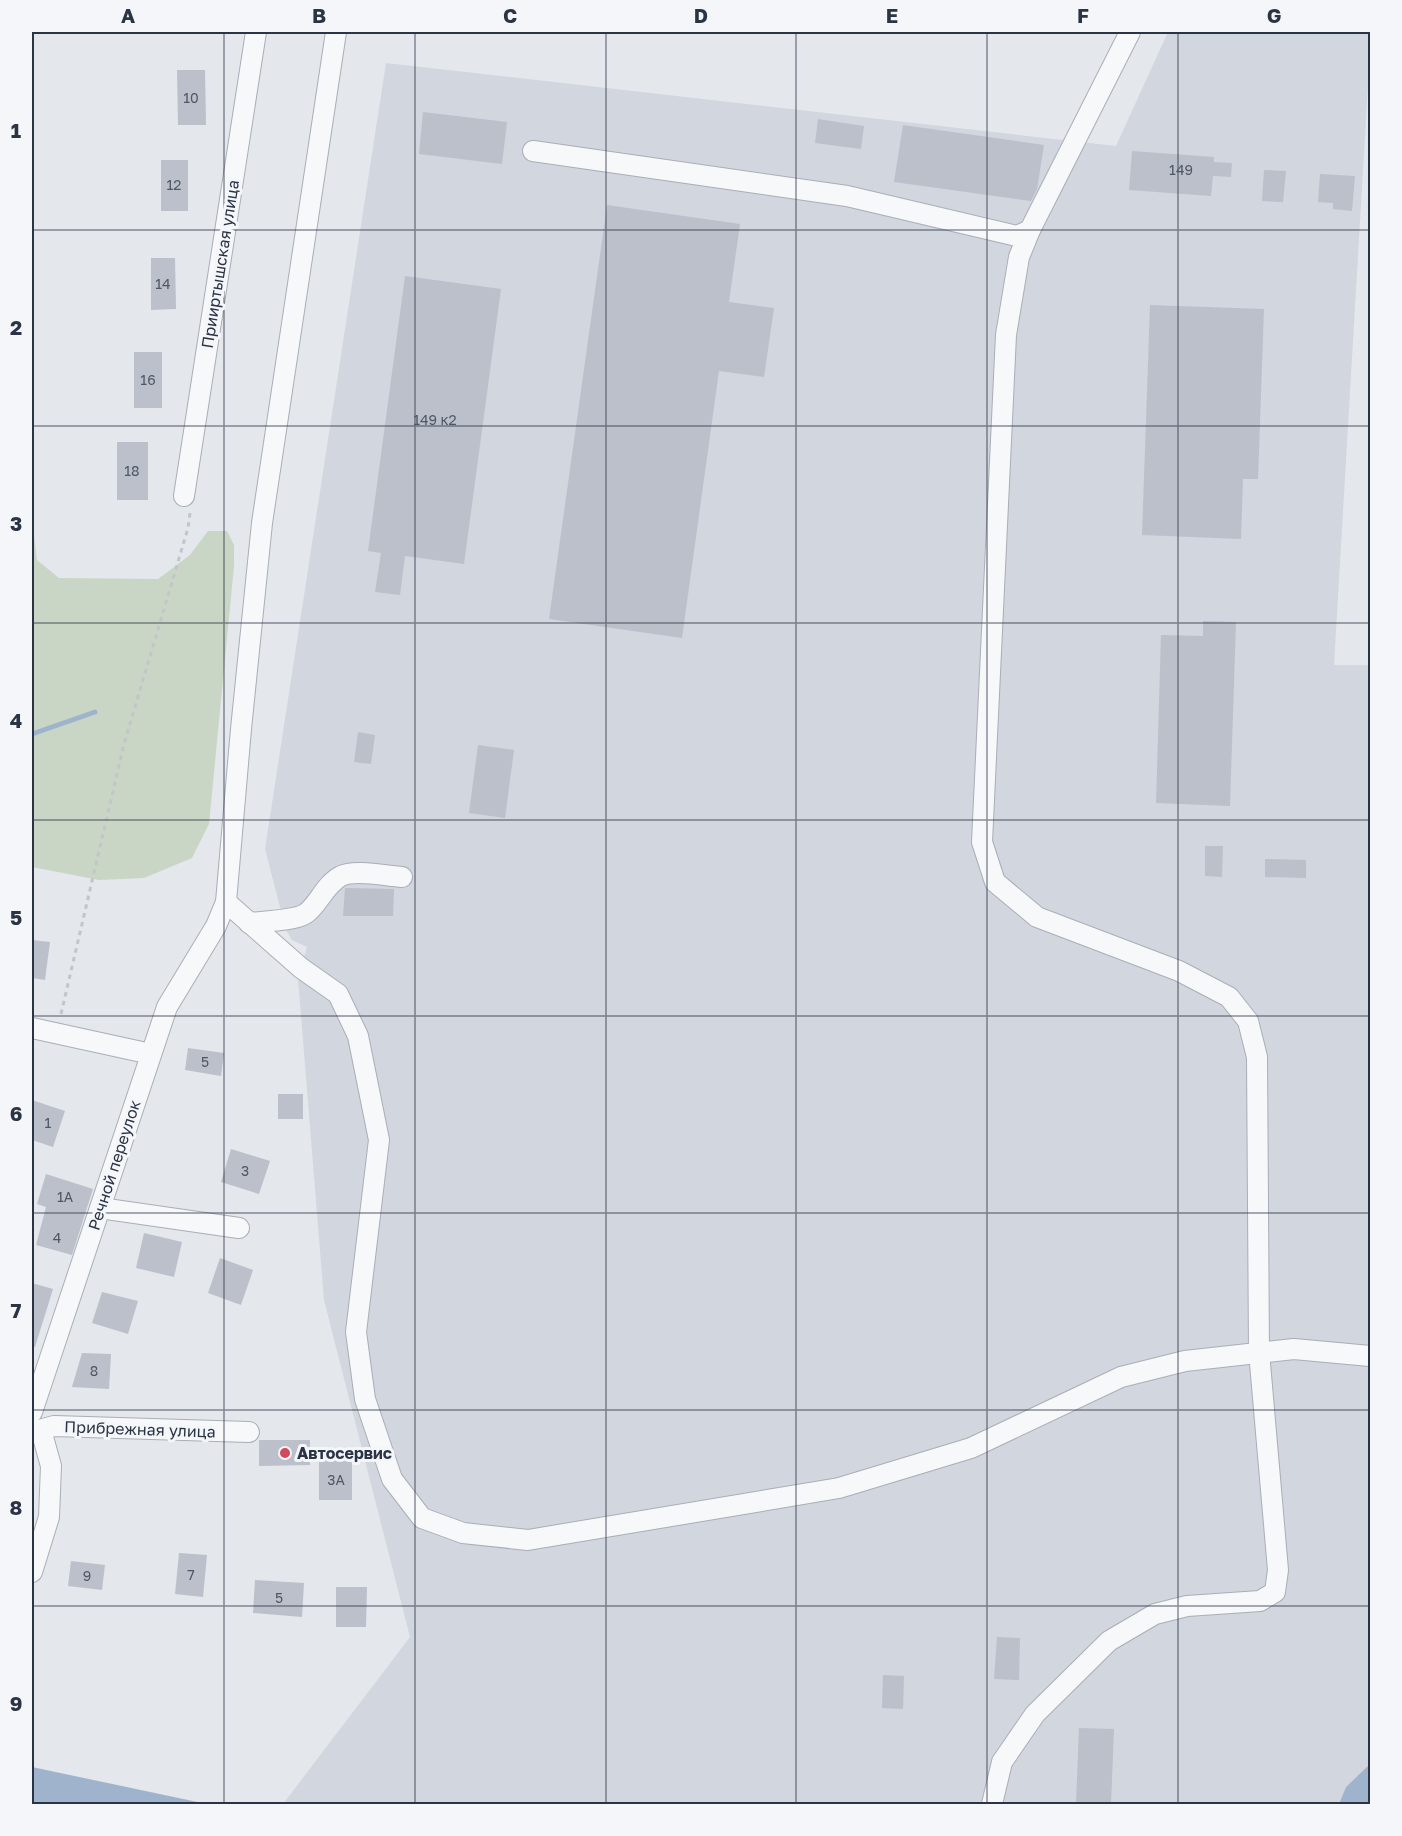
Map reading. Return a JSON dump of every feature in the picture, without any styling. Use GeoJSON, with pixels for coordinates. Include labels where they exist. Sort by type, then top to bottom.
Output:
{"type":"FeatureCollection","features":[{"type":"Feature","properties":{"kind":"street","name":"Прииртышская улица"},"geometry":{"type":"LineString","coordinates":[[184,496],[256,32]]}},
{"type":"Feature","properties":{"kind":"street","name":"Речной переулок"},"geometry":{"type":"LineString","coordinates":[[35,1425],[100,1208],[167,1007],[216,926],[226,902],[262,522],[336,32]]}},
{"type":"Feature","properties":{"kind":"street"},"geometry":{"type":"LineString","coordinates":[[992,1804],[1002,1762],[1035,1714],[1109,1641],[1155,1614],[1187,1606],[1260,1600],[1275,1592],[1278,1570],[1259,1352],[1257,1057],[1248,1021],[1228,997],[1179,971],[1037,917],[995,882],[982,842],[1006,334],[1019,257],[1030,230],[1130,32]]}},
{"type":"Feature","properties":{"kind":"street"},"geometry":{"type":"LineString","coordinates":[[533,151],[847,196],[1017,236],[1030,230]]}},
{"type":"Feature","properties":{"kind":"street"},"geometry":{"type":"LineString","coordinates":[[249,923],[284,920],[306,914],[327,887],[342,876],[352,873],[402,877]]}},
{"type":"Feature","properties":{"kind":"street"},"geometry":{"type":"LineString","coordinates":[[226,902],[302,968],[338,994],[358,1036],[379,1140],[356,1332],[365,1400],[392,1479],[423,1518],[463,1533],[528,1540],[838,1488],[971,1448],[1121,1377],[1185,1361],[1294,1349],[1371,1356]]}},
{"type":"Feature","properties":{"kind":"street"},"geometry":{"type":"LineString","coordinates":[[32,1028],[152,1054]]}},
{"type":"Feature","properties":{"kind":"street"},"geometry":{"type":"LineString","coordinates":[[100,1208],[239,1228]]}},
{"type":"Feature","properties":{"kind":"street"},"geometry":{"type":"LineString","coordinates":[[32,1572],[49,1517],[51,1466],[35,1425]]}},
{"type":"Feature","properties":{"kind":"street","name":"Прибрежная улица"},"geometry":{"type":"LineString","coordinates":[[35,1425],[249,1432]]}},
{"type":"Feature","properties":{"kind":"path"},"geometry":{"type":"LineString","coordinates":[[56,1034],[124,744],[188,528],[190,512],[184,496]]}},
{"type":"Feature","properties":{"kind":"shaded area"},"geometry":{"type":"Polygon","coordinates":[[[1168,32],[1370,32],[1370,84],[1368,85],[1334,665],[1370,665],[1370,1764],[1346,1787],[1339,1804],[283,1804],[410,1637],[324,1300],[298,978],[307,947],[292,940],[286,930],[265,849],[386,63],[1116,146],[1168,32]]]}},
{"type":"Feature","properties":{"kind":"green space"},"geometry":{"type":"Polygon","coordinates":[[[32,520],[37,560],[59,578],[158,579],[190,555],[208,531],[227,531],[234,545],[234,566],[209,824],[192,858],[144,878],[99,880],[32,867],[32,520]]]}},
{"type":"Feature","properties":{"kind":"water"},"geometry":{"type":"Polygon","coordinates":[[[1370,1764],[1370,1804],[1339,1804],[1346,1787],[1370,1764]]]}},
{"type":"Feature","properties":{"kind":"water"},"geometry":{"type":"Polygon","coordinates":[[[32,1767],[207,1804],[32,1804],[32,1767]]]}},
{"type":"Feature","properties":{"kind":"building"},"geometry":{"type":"Polygon","coordinates":[[[177,70],[205,70],[206,125],[178,125],[177,70]]]}},
{"type":"Feature","properties":{"kind":"building"},"geometry":{"type":"Polygon","coordinates":[[[423,112],[507,122],[502,164],[419,154],[423,112]]]}},
{"type":"Feature","properties":{"kind":"building"},"geometry":{"type":"Polygon","coordinates":[[[818,119],[864,126],[861,149],[815,143],[818,119]]]}},
{"type":"Feature","properties":{"kind":"building"},"geometry":{"type":"Polygon","coordinates":[[[903,125],[1044,145],[1037,189],[1031,201],[894,182],[903,125]]]}},
{"type":"Feature","properties":{"kind":"building"},"geometry":{"type":"Polygon","coordinates":[[[1132,151],[1214,157],[1214,162],[1232,163],[1231,177],[1213,176],[1211,196],[1129,190],[1132,151]]]}},
{"type":"Feature","properties":{"kind":"building"},"geometry":{"type":"Polygon","coordinates":[[[161,160],[188,160],[188,211],[161,211],[161,160]]]}},
{"type":"Feature","properties":{"kind":"building"},"geometry":{"type":"Polygon","coordinates":[[[1264,170],[1286,171],[1283,202],[1262,201],[1264,170]]]}},
{"type":"Feature","properties":{"kind":"building"},"geometry":{"type":"Polygon","coordinates":[[[1320,174],[1355,176],[1352,211],[1333,209],[1333,203],[1318,202],[1320,174]]]}},
{"type":"Feature","properties":{"kind":"building"},"geometry":{"type":"Polygon","coordinates":[[[607,205],[740,224],[729,302],[774,308],[764,377],[719,371],[682,638],[549,619],[607,205]]]}},
{"type":"Feature","properties":{"kind":"building"},"geometry":{"type":"Polygon","coordinates":[[[151,258],[175,258],[176,309],[151,310],[151,258]]]}},
{"type":"Feature","properties":{"kind":"building"},"geometry":{"type":"Polygon","coordinates":[[[405,276],[501,289],[464,564],[405,556],[400,595],[375,592],[381,553],[368,551],[405,276]]]}},
{"type":"Feature","properties":{"kind":"building"},"geometry":{"type":"Polygon","coordinates":[[[1150,305],[1264,309],[1258,479],[1243,479],[1241,539],[1142,535],[1150,305]]]}},
{"type":"Feature","properties":{"kind":"building"},"geometry":{"type":"Polygon","coordinates":[[[134,352],[162,352],[162,408],[134,408],[134,352]]]}},
{"type":"Feature","properties":{"kind":"building"},"geometry":{"type":"Polygon","coordinates":[[[117,442],[148,442],[148,500],[117,500],[117,442]]]}},
{"type":"Feature","properties":{"kind":"building"},"geometry":{"type":"Polygon","coordinates":[[[1203,621],[1236,622],[1230,806],[1156,803],[1161,635],[1203,636],[1203,621]]]}},
{"type":"Feature","properties":{"kind":"building"},"geometry":{"type":"Polygon","coordinates":[[[358,732],[375,735],[371,764],[354,762],[358,732]]]}},
{"type":"Feature","properties":{"kind":"building"},"geometry":{"type":"Polygon","coordinates":[[[478,745],[514,750],[505,818],[469,813],[478,745]]]}},
{"type":"Feature","properties":{"kind":"building"},"geometry":{"type":"Polygon","coordinates":[[[1205,846],[1223,846],[1222,877],[1205,876],[1205,846]]]}},
{"type":"Feature","properties":{"kind":"building"},"geometry":{"type":"Polygon","coordinates":[[[1265,859],[1306,860],[1306,878],[1265,877],[1265,859]]]}},
{"type":"Feature","properties":{"kind":"building"},"geometry":{"type":"Polygon","coordinates":[[[345,888],[394,889],[393,916],[343,916],[345,888]]]}},
{"type":"Feature","properties":{"kind":"building"},"geometry":{"type":"Polygon","coordinates":[[[32,940],[50,942],[45,980],[32,978],[32,940]]]}},
{"type":"Feature","properties":{"kind":"building"},"geometry":{"type":"Polygon","coordinates":[[[188,1048],[224,1053],[221,1076],[185,1070],[188,1048]]]}},
{"type":"Feature","properties":{"kind":"building"},"geometry":{"type":"Polygon","coordinates":[[[278,1094],[303,1094],[303,1119],[278,1119],[278,1094]]]}},
{"type":"Feature","properties":{"kind":"building"},"geometry":{"type":"Polygon","coordinates":[[[32,1100],[65,1111],[53,1147],[32,1140],[32,1100]]]}},
{"type":"Feature","properties":{"kind":"building"},"geometry":{"type":"Polygon","coordinates":[[[231,1149],[270,1161],[259,1194],[221,1182],[231,1149]]]}},
{"type":"Feature","properties":{"kind":"building"},"geometry":{"type":"Polygon","coordinates":[[[46,1174],[93,1189],[72,1255],[36,1245],[46,1207],[37,1204],[46,1174]]]}},
{"type":"Feature","properties":{"kind":"building"},"geometry":{"type":"Polygon","coordinates":[[[144,1233],[182,1242],[174,1277],[136,1268],[144,1233]]]}},
{"type":"Feature","properties":{"kind":"building"},"geometry":{"type":"Polygon","coordinates":[[[220,1258],[253,1270],[241,1305],[208,1293],[220,1258]]]}},
{"type":"Feature","properties":{"kind":"building"},"geometry":{"type":"Polygon","coordinates":[[[32,1283],[53,1289],[35,1347],[32,1346],[32,1283]]]}},
{"type":"Feature","properties":{"kind":"building"},"geometry":{"type":"Polygon","coordinates":[[[102,1292],[138,1301],[128,1334],[92,1323],[102,1292]]]}},
{"type":"Feature","properties":{"kind":"building"},"geometry":{"type":"Polygon","coordinates":[[[82,1353],[111,1354],[109,1389],[72,1387],[82,1353]]]}},
{"type":"Feature","properties":{"kind":"building","name":"Автосервис"},"geometry":{"type":"Polygon","coordinates":[[[259,1440],[310,1440],[310,1465],[259,1466],[259,1440]]]}},
{"type":"Feature","properties":{"kind":"building"},"geometry":{"type":"Polygon","coordinates":[[[319,1460],[352,1460],[352,1500],[319,1500],[319,1460]]]}},
{"type":"Feature","properties":{"kind":"building"},"geometry":{"type":"Polygon","coordinates":[[[179,1553],[207,1555],[203,1597],[175,1594],[179,1553]]]}},
{"type":"Feature","properties":{"kind":"building"},"geometry":{"type":"Polygon","coordinates":[[[71,1561],[105,1565],[102,1590],[68,1586],[71,1561]]]}},
{"type":"Feature","properties":{"kind":"building"},"geometry":{"type":"Polygon","coordinates":[[[255,1580],[304,1583],[302,1617],[253,1613],[255,1580]]]}},
{"type":"Feature","properties":{"kind":"building"},"geometry":{"type":"Polygon","coordinates":[[[336,1587],[367,1587],[366,1627],[336,1627],[336,1587]]]}},
{"type":"Feature","properties":{"kind":"building"},"geometry":{"type":"Polygon","coordinates":[[[997,1637],[1020,1638],[1019,1680],[994,1679],[997,1637]]]}},
{"type":"Feature","properties":{"kind":"building"},"geometry":{"type":"Polygon","coordinates":[[[883,1675],[904,1676],[903,1709],[882,1708],[883,1675]]]}},
{"type":"Feature","properties":{"kind":"building"},"geometry":{"type":"Polygon","coordinates":[[[1079,1728],[1114,1729],[1111,1804],[1076,1804],[1079,1728]]]}},
{"type":"Feature","properties":{"kind":"waterway"},"geometry":{"type":"LineString","coordinates":[[32,734],[95,712]]}},
{"type":"Feature","properties":{"kind":"place","name":"Автосервис"},"geometry":{"type":"Point","coordinates":[285,1453]}}]}
